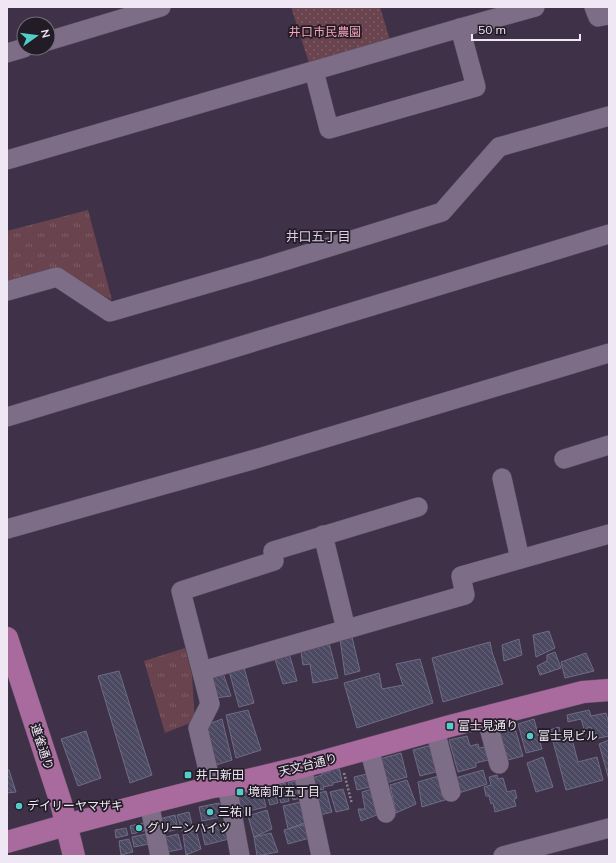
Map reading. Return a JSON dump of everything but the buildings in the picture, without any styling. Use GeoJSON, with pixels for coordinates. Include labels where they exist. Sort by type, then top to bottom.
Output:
{"type":"FeatureCollection","features":[{"type":"Feature","properties":{"kind":"main road","name":"連雀通り"},"geometry":{"type":"LineString","coordinates":[[7,638],[57,791],[74,856]]}},
{"type":"Feature","properties":{"kind":"main road","name":"天文台通り"},"geometry":{"type":"LineString","coordinates":[[7,842],[149,803],[302,767],[435,730],[584,692],[609,690]]}},
{"type":"Feature","properties":{"kind":"street"},"geometry":{"type":"LineString","coordinates":[[56,38],[126,12],[162,7]]}},
{"type":"Feature","properties":{"kind":"street"},"geometry":{"type":"LineString","coordinates":[[7,160],[535,7]]}},
{"type":"Feature","properties":{"kind":"street"},"geometry":{"type":"LineString","coordinates":[[594,7],[598,17],[609,15]]}},
{"type":"Feature","properties":{"kind":"street"},"geometry":{"type":"LineString","coordinates":[[314,71],[328,129],[476,87],[460,28]]}},
{"type":"Feature","properties":{"kind":"street"},"geometry":{"type":"LineString","coordinates":[[7,291],[57,277],[110,312],[257,270],[442,212],[499,148],[609,116]]}},
{"type":"Feature","properties":{"kind":"street"},"geometry":{"type":"LineString","coordinates":[[7,417],[609,234]]}},
{"type":"Feature","properties":{"kind":"street"},"geometry":{"type":"LineString","coordinates":[[7,529],[252,460],[609,353]]}},
{"type":"Feature","properties":{"kind":"street"},"geometry":{"type":"LineString","coordinates":[[564,459],[609,445]]}},
{"type":"Feature","properties":{"kind":"street"},"geometry":{"type":"LineString","coordinates":[[502,478],[520,559]]}},
{"type":"Feature","properties":{"kind":"street"},"geometry":{"type":"LineString","coordinates":[[240,856],[219,786],[198,728],[210,704],[181,591],[274,561],[273,551],[418,507]]}},
{"type":"Feature","properties":{"kind":"street"},"geometry":{"type":"LineString","coordinates":[[202,671],[465,595],[461,576],[609,534]]}},
{"type":"Feature","properties":{"kind":"street"},"geometry":{"type":"LineString","coordinates":[[323,536],[346,629]]}},
{"type":"Feature","properties":{"kind":"street"},"geometry":{"type":"LineString","coordinates":[[486,717],[500,764]]}},
{"type":"Feature","properties":{"kind":"street"},"geometry":{"type":"LineString","coordinates":[[435,730],[451,792]]}},
{"type":"Feature","properties":{"kind":"street"},"geometry":{"type":"LineString","coordinates":[[369,748],[386,813]]}},
{"type":"Feature","properties":{"kind":"street"},"geometry":{"type":"LineString","coordinates":[[302,767],[321,856]]}},
{"type":"Feature","properties":{"kind":"street"},"geometry":{"type":"LineString","coordinates":[[149,803],[160,856]]}},
{"type":"Feature","properties":{"kind":"street"},"geometry":{"type":"LineString","coordinates":[[503,856],[609,828]]}},
{"type":"Feature","properties":{"kind":"path"},"geometry":{"type":"LineString","coordinates":[[340,757],[352,804]]}},
{"type":"Feature","properties":{"kind":"green space","name":"井口市民農園"},"geometry":{"type":"Polygon","coordinates":[[[291,7],[380,7],[390,40],[309,63],[291,7]]]}},
{"type":"Feature","properties":{"kind":"green space"},"geometry":{"type":"Polygon","coordinates":[[[88,210],[112,300],[56,272],[7,285],[7,231],[88,210]]]}},
{"type":"Feature","properties":{"kind":"green space"},"geometry":{"type":"Polygon","coordinates":[[[185,648],[192,675],[195,721],[165,733],[144,661],[185,648]]]}},
{"type":"Feature","properties":{"kind":"place","name":"富士見通り"},"geometry":{"type":"Point","coordinates":[450,726]}},
{"type":"Feature","properties":{"kind":"place","name":"富士見ビル"},"geometry":{"type":"Point","coordinates":[530,736]}},
{"type":"Feature","properties":{"kind":"place","name":"井口新田"},"geometry":{"type":"Point","coordinates":[188,775]}},
{"type":"Feature","properties":{"kind":"place","name":"境南町五丁目"},"geometry":{"type":"Point","coordinates":[240,792]}},
{"type":"Feature","properties":{"kind":"place","name":"デイリーヤマザキ"},"geometry":{"type":"Point","coordinates":[19,806]}},
{"type":"Feature","properties":{"kind":"place","name":"三祐Ⅱ"},"geometry":{"type":"Point","coordinates":[210,812]}},
{"type":"Feature","properties":{"kind":"place","name":"グリーンハイツ"},"geometry":{"type":"Point","coordinates":[139,828]}},
{"type":"Feature","properties":{"kind":"district","name":"井口五丁目"},"geometry":{"type":"Point","coordinates":[318,236]}}]}
